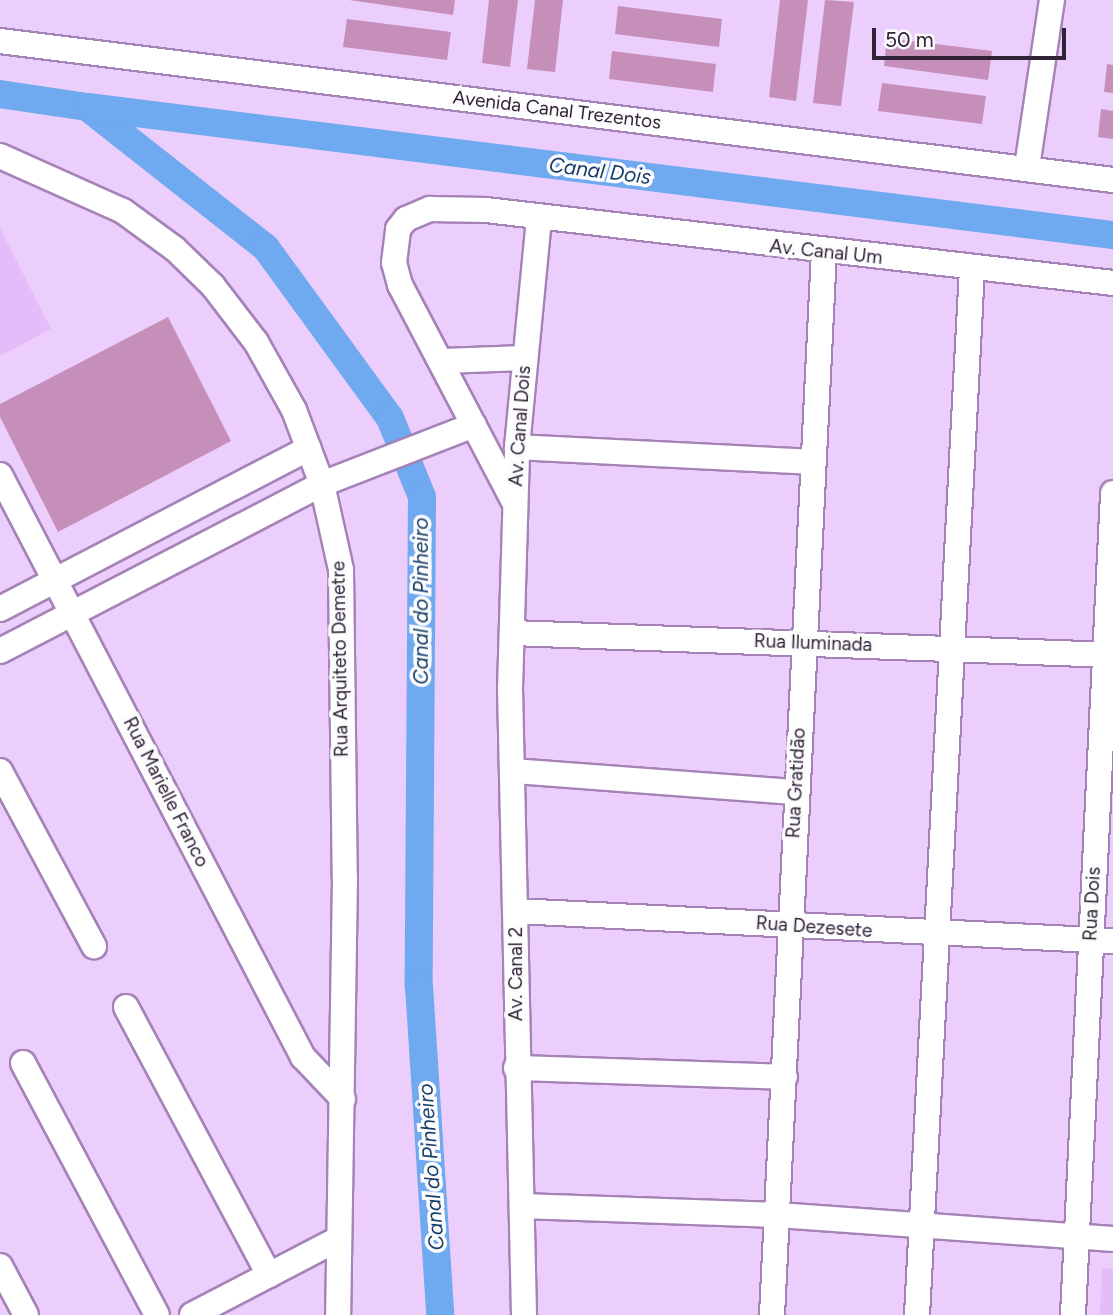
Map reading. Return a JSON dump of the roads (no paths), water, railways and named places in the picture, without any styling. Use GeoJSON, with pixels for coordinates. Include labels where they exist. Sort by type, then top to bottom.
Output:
{"type":"FeatureCollection","features":[{"type":"Feature","properties":{"kind":"street"},"geometry":{"type":"LineString","coordinates":[[1027,167],[1052,0]]}},
{"type":"Feature","properties":{"kind":"street","name":"Avenida Canal Trezentos"},"geometry":{"type":"LineString","coordinates":[[0,41],[1027,167],[1113,180]]}},
{"type":"Feature","properties":{"kind":"street","name":"Rua Arquiteto Demetre"},"geometry":{"type":"LineString","coordinates":[[0,156],[123,211],[175,248],[213,286],[256,342],[295,410],[322,484],[341,570],[343,1099],[338,1315]]}},
{"type":"Feature","properties":{"kind":"street","name":"Av. Canal Um"},"geometry":{"type":"LineString","coordinates":[[515,505],[400,285],[394,263],[398,229],[406,219],[451,208],[1113,283]]}},
{"type":"Feature","properties":{"kind":"street","name":"Av. Canal Dois"},"geometry":{"type":"LineString","coordinates":[[512,633],[517,447],[539,220]]}},
{"type":"Feature","properties":{"kind":"street","name":"Rua Gratidão"},"geometry":{"type":"LineString","coordinates":[[772,1315],[785,1077],[795,792],[824,252]]}},
{"type":"Feature","properties":{"kind":"street"},"geometry":{"type":"LineString","coordinates":[[917,1315],[972,268]]}},
{"type":"Feature","properties":{"kind":"street"},"geometry":{"type":"LineString","coordinates":[[442,361],[525,358]]}},
{"type":"Feature","properties":{"kind":"street"},"geometry":{"type":"LineString","coordinates":[[0,651],[322,484],[420,443],[474,425]]}},
{"type":"Feature","properties":{"kind":"street"},"geometry":{"type":"LineString","coordinates":[[517,447],[813,462]]}},
{"type":"Feature","properties":{"kind":"street"},"geometry":{"type":"LineString","coordinates":[[0,609],[309,448]]}},
{"type":"Feature","properties":{"kind":"street","name":"Rua Marielle Franco"},"geometry":{"type":"LineString","coordinates":[[0,475],[74,611],[303,1057],[343,1099]]}},
{"type":"Feature","properties":{"kind":"street","name":"Rua Dois"},"geometry":{"type":"LineString","coordinates":[[1073,1315],[1102,940],[1113,492]]}},
{"type":"Feature","properties":{"kind":"street","name":"Rua Iluminada"},"geometry":{"type":"LineString","coordinates":[[512,633],[1107,654]]}},
{"type":"Feature","properties":{"kind":"street","name":"Av. Canal 2"},"geometry":{"type":"LineString","coordinates":[[512,633],[516,1068],[524,1315]]}},
{"type":"Feature","properties":{"kind":"street"},"geometry":{"type":"LineString","coordinates":[[0,771],[94,946]]}},
{"type":"Feature","properties":{"kind":"street"},"geometry":{"type":"LineString","coordinates":[[514,771],[795,792]]}},
{"type":"Feature","properties":{"kind":"street","name":"Rua Dezesete"},"geometry":{"type":"LineString","coordinates":[[516,911],[936,935],[1102,940]]}},
{"type":"Feature","properties":{"kind":"street"},"geometry":{"type":"LineString","coordinates":[[126,1007],[270,1275]]}},
{"type":"Feature","properties":{"kind":"street"},"geometry":{"type":"LineString","coordinates":[[23,1063],[157,1315]]}},
{"type":"Feature","properties":{"kind":"street"},"geometry":{"type":"LineString","coordinates":[[516,1068],[785,1077]]}},
{"type":"Feature","properties":{"kind":"street"},"geometry":{"type":"LineString","coordinates":[[522,1206],[778,1215],[1113,1239]]}},
{"type":"Feature","properties":{"kind":"street"},"geometry":{"type":"LineString","coordinates":[[192,1315],[338,1240]]}},
{"type":"Feature","properties":{"kind":"street"},"geometry":{"type":"LineString","coordinates":[[0,1266],[26,1315]]}},
{"type":"Feature","properties":{"kind":"waterway","name":"Canal do Pinheiro"},"geometry":{"type":"LineString","coordinates":[[0,94],[87,107],[266,248],[390,418],[422,497],[419,986],[440,1315]]}},
{"type":"Feature","properties":{"kind":"waterway","name":"Canal Dois"},"geometry":{"type":"LineString","coordinates":[[88,107],[1113,235]]}}]}
